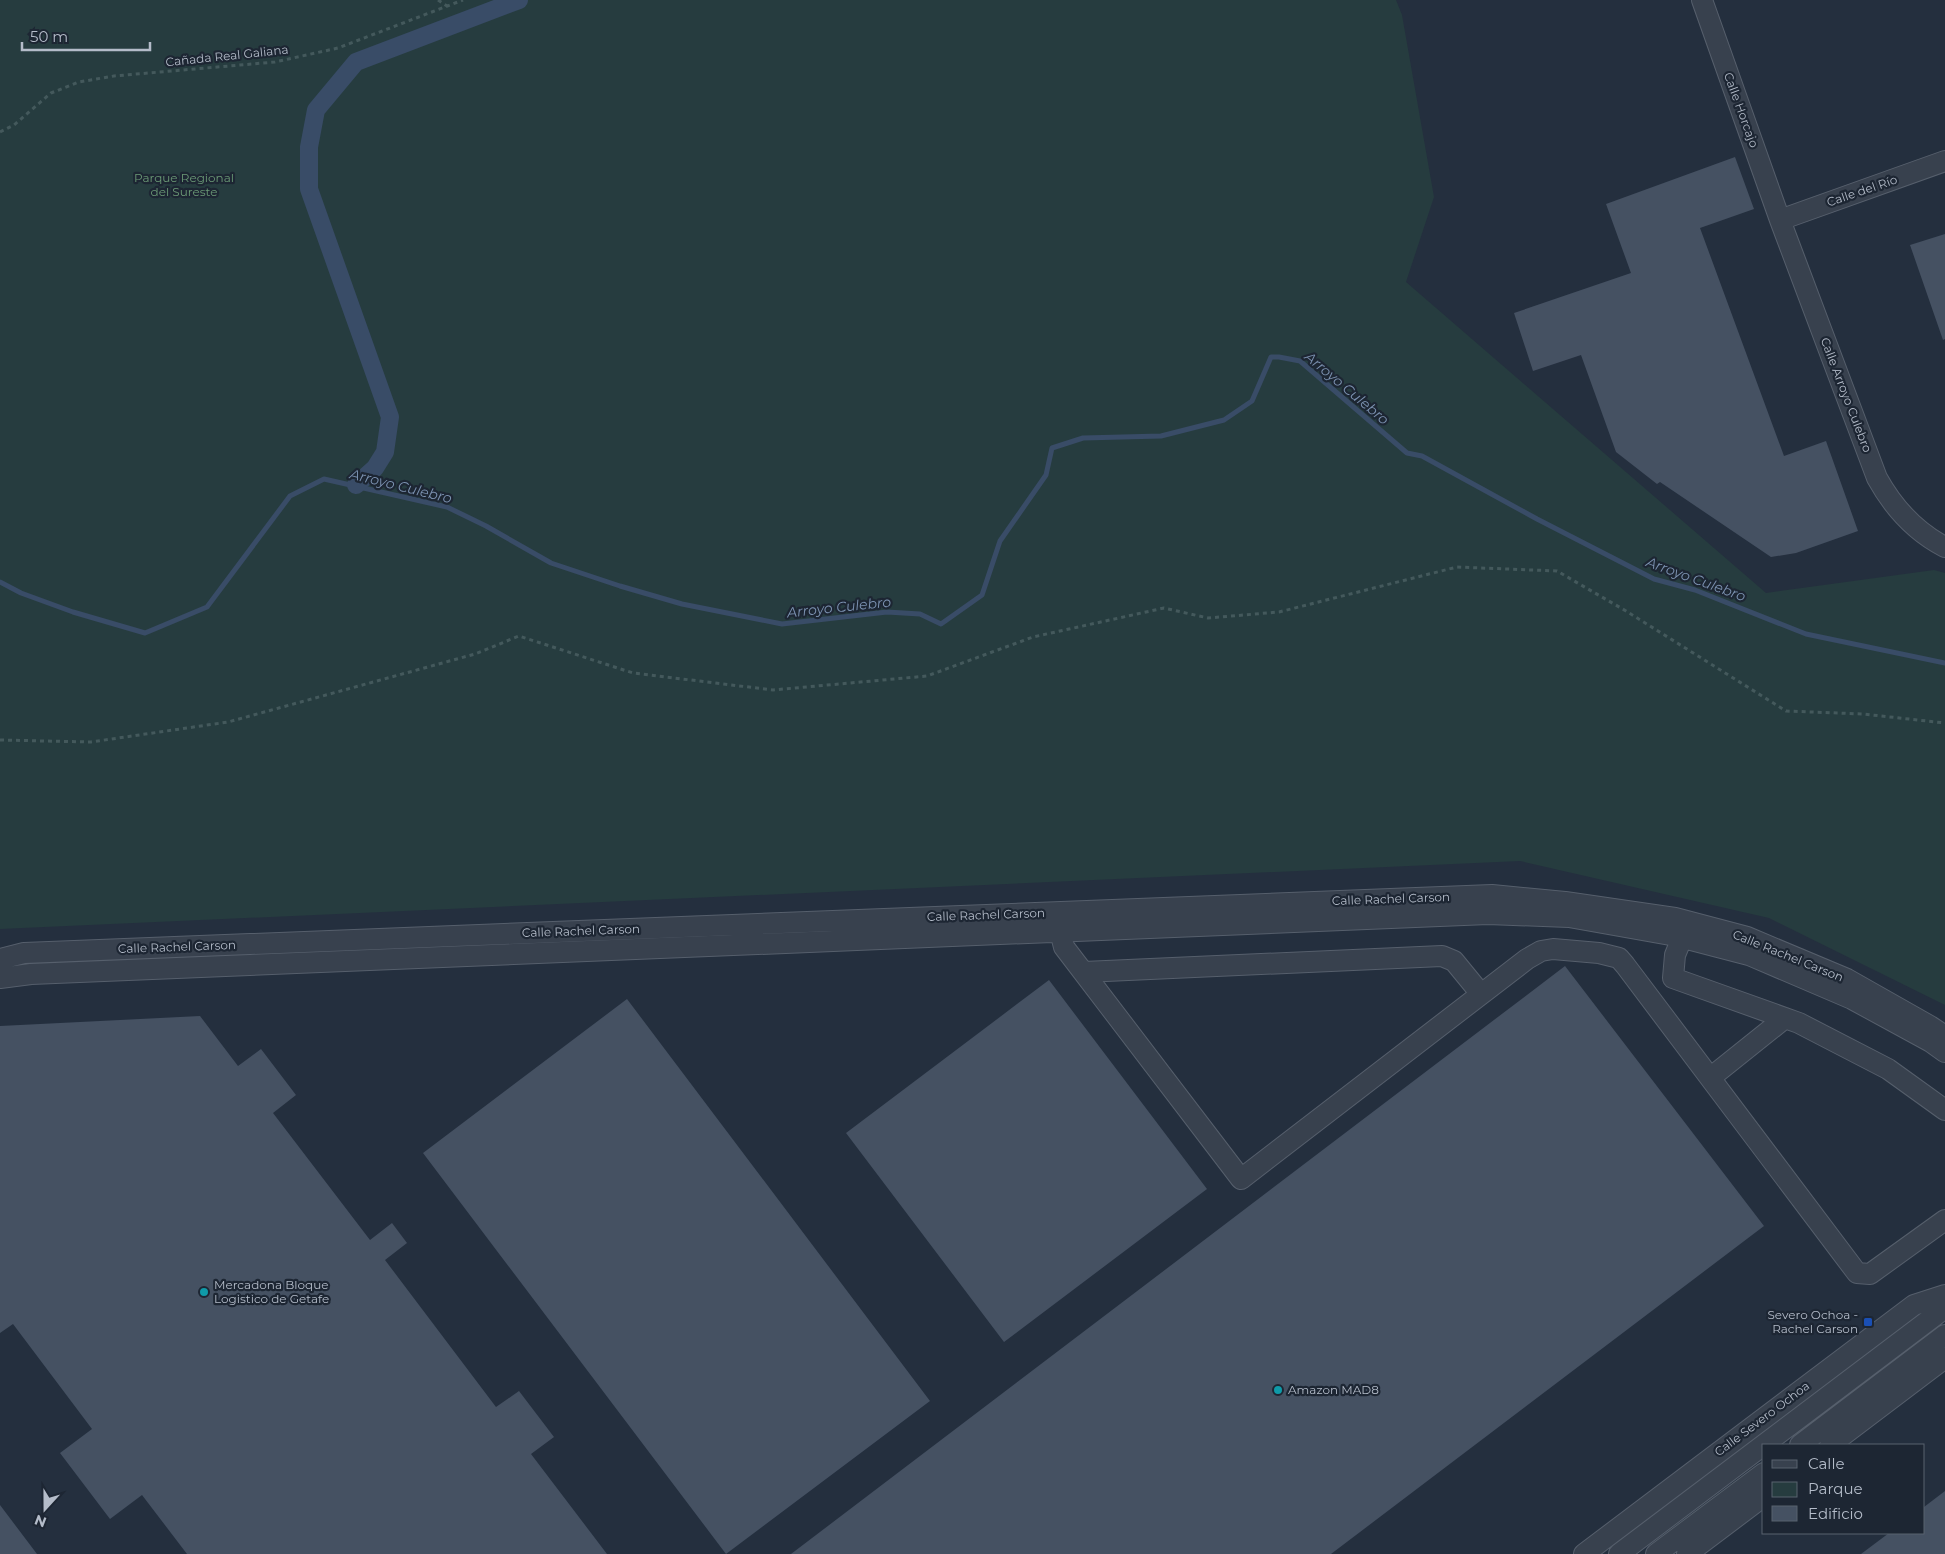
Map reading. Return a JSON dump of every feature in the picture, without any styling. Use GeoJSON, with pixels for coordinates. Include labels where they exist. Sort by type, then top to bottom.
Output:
{"type":"FeatureCollection","features":[{"type":"Feature","properties":{"kind":"street","name":"Calle Horcajo"},"geometry":{"type":"LineString","coordinates":[[1702,0],[1780,220]]}},
{"type":"Feature","properties":{"kind":"street","name":"Calle del Río"},"geometry":{"type":"LineString","coordinates":[[1780,220],[1945,162]]}},
{"type":"Feature","properties":{"kind":"street","name":"Calle Arroyo Culebro"},"geometry":{"type":"LineString","coordinates":[[1780,220],[1877,478],[1888,498],[1906,518],[1937,543],[1945,547]]}},
{"type":"Feature","properties":{"kind":"street","name":"Calle Rachel Carson"},"geometry":{"type":"LineString","coordinates":[[0,958],[24,953],[1492,895],[1565,902],[1675,918],[1747,937],[1847,979],[1945,1036]]}},
{"type":"Feature","properties":{"kind":"street","name":"Calle Rachel Carson"},"geometry":{"type":"LineString","coordinates":[[0,978],[31,974],[1488,914],[1569,917],[1682,938],[1749,955],[1852,999],[1931,1042],[1945,1052]]}},
{"type":"Feature","properties":{"kind":"street"},"geometry":{"type":"LineString","coordinates":[[1060,931],[1064,947],[1241,1179],[1527,959],[1541,951],[1553,949],[1599,952],[1619,958],[1857,1273],[1870,1274],[1945,1220]]}},
{"type":"Feature","properties":{"kind":"street"},"geometry":{"type":"LineString","coordinates":[[1682,938],[1675,955],[1673,978],[1785,1018],[1888,1069],[1945,1110]]}},
{"type":"Feature","properties":{"kind":"street"},"geometry":{"type":"LineString","coordinates":[[1084,972],[1442,956],[1454,961],[1481,994]]}},
{"type":"Feature","properties":{"kind":"street"},"geometry":{"type":"LineString","coordinates":[[1710,1078],[1785,1018]]}},
{"type":"Feature","properties":{"kind":"street","name":"Calle Severo Ochoa"},"geometry":{"type":"LineString","coordinates":[[1584,1554],[1914,1305],[1945,1295]]}},
{"type":"Feature","properties":{"kind":"street","name":"Calle Severo Ochoa"},"geometry":{"type":"LineString","coordinates":[[1765,1444],[1945,1308]]}},
{"type":"Feature","properties":{"kind":"street"},"geometry":{"type":"LineString","coordinates":[[1801,1444],[1945,1336]]}},
{"type":"Feature","properties":{"kind":"street"},"geometry":{"type":"LineString","coordinates":[[1831,1444],[1945,1358]]}},
{"type":"Feature","properties":{"kind":"street","name":"Calle Severo Ochoa"},"geometry":{"type":"LineString","coordinates":[[1619,1554],[1762,1446]]}},
{"type":"Feature","properties":{"kind":"street"},"geometry":{"type":"LineString","coordinates":[[1656,1554],[1762,1474]]}},
{"type":"Feature","properties":{"kind":"street"},"geometry":{"type":"LineString","coordinates":[[1687,1554],[1762,1498]]}},
{"type":"Feature","properties":{"kind":"path"},"geometry":{"type":"LineString","coordinates":[[438,0],[447,6]]}},
{"type":"Feature","properties":{"kind":"path","name":"Cañada Real Galiana"},"geometry":{"type":"LineString","coordinates":[[0,132],[14,125],[51,93],[79,82],[114,76],[275,62],[338,48],[463,0]]}},
{"type":"Feature","properties":{"kind":"path"},"geometry":{"type":"LineString","coordinates":[[0,740],[91,742],[228,722],[475,654],[519,636],[634,673],[773,690],[927,676],[1033,637],[1164,608],[1208,618],[1279,612],[1457,566],[1557,571],[1626,611],[1786,711],[1863,714],[1945,723]]}},
{"type":"Feature","properties":{"kind":"green space","name":"Parque Regional del Sureste"},"geometry":{"type":"Polygon","coordinates":[[[0,0],[1396,0],[1402,15],[1434,197],[1406,282],[1766,593],[1934,570],[1945,573],[1945,1005],[1769,918],[1520,861],[0,929],[0,0]]]}},
{"type":"Feature","properties":{"kind":"building"},"geometry":{"type":"Polygon","coordinates":[[[1735,157],[1754,209],[1700,228],[1784,456],[1826,441],[1858,531],[1796,553],[1771,557],[1660,482],[1657,484],[1616,452],[1581,355],[1533,371],[1514,313],[1631,273],[1606,204],[1735,157]]]}},
{"type":"Feature","properties":{"kind":"building"},"geometry":{"type":"Polygon","coordinates":[[[1945,234],[1945,339],[1943,340],[1910,245],[1945,234]]]}},
{"type":"Feature","properties":{"kind":"building","name":"Amazon MAD8"},"geometry":{"type":"Polygon","coordinates":[[[1565,966],[1764,1226],[1331,1554],[791,1554],[1565,966]]]}},
{"type":"Feature","properties":{"kind":"building"},"geometry":{"type":"Polygon","coordinates":[[[1049,980],[1207,1189],[1004,1342],[846,1133],[1049,980]]]}},
{"type":"Feature","properties":{"kind":"building"},"geometry":{"type":"Polygon","coordinates":[[[627,999],[930,1401],[726,1554],[423,1153],[627,999]]]}},
{"type":"Feature","properties":{"kind":"building","name":"Mercadona Bloque Logistico de Getafe"},"geometry":{"type":"Polygon","coordinates":[[[200,1016],[238,1066],[261,1049],[296,1095],[273,1113],[370,1240],[392,1223],[407,1243],[385,1260],[496,1407],[519,1391],[554,1437],[531,1454],[607,1554],[187,1554],[142,1495],[110,1519],[60,1453],[92,1429],[13,1324],[0,1333],[0,1026],[200,1016]]]}},
{"type":"Feature","properties":{"kind":"building"},"geometry":{"type":"Polygon","coordinates":[[[1945,1491],[1945,1554],[1861,1554],[1888,1534],[1925,1534],[1925,1506],[1945,1491]]]}},
{"type":"Feature","properties":{"kind":"building"},"geometry":{"type":"Polygon","coordinates":[[[0,1505],[37,1554],[0,1554],[0,1505]]]}},
{"type":"Feature","properties":{"kind":"waterway"},"geometry":{"type":"LineString","coordinates":[[356,485],[375,468],[385,452],[390,417],[309,189],[309,147],[316,110],[356,62],[519,0]]}},
{"type":"Feature","properties":{"kind":"waterway","name":"Arroyo Culebro"},"geometry":{"type":"LineString","coordinates":[[0,582],[21,593],[73,612],[145,633],[207,607],[290,496],[324,479],[447,507],[486,526],[551,563],[682,604],[782,624],[887,612],[920,614],[941,624],[982,595],[1000,541],[1046,475],[1052,448],[1083,438],[1161,436],[1224,420],[1252,401],[1271,357],[1279,357],[1300,361],[1407,453],[1422,456],[1537,519],[1654,579],[1695,590],[1806,634],[1945,663]]}},
{"type":"Feature","properties":{"kind":"place","name":"Mercadona Bloque Logistico de Getafe"},"geometry":{"type":"Point","coordinates":[204,1292]}},
{"type":"Feature","properties":{"kind":"place","name":"Severo Ochoa - Rachel Carson"},"geometry":{"type":"Point","coordinates":[1868,1322]}},
{"type":"Feature","properties":{"kind":"place","name":"Amazon MAD8"},"geometry":{"type":"Point","coordinates":[1278,1390]}}]}
